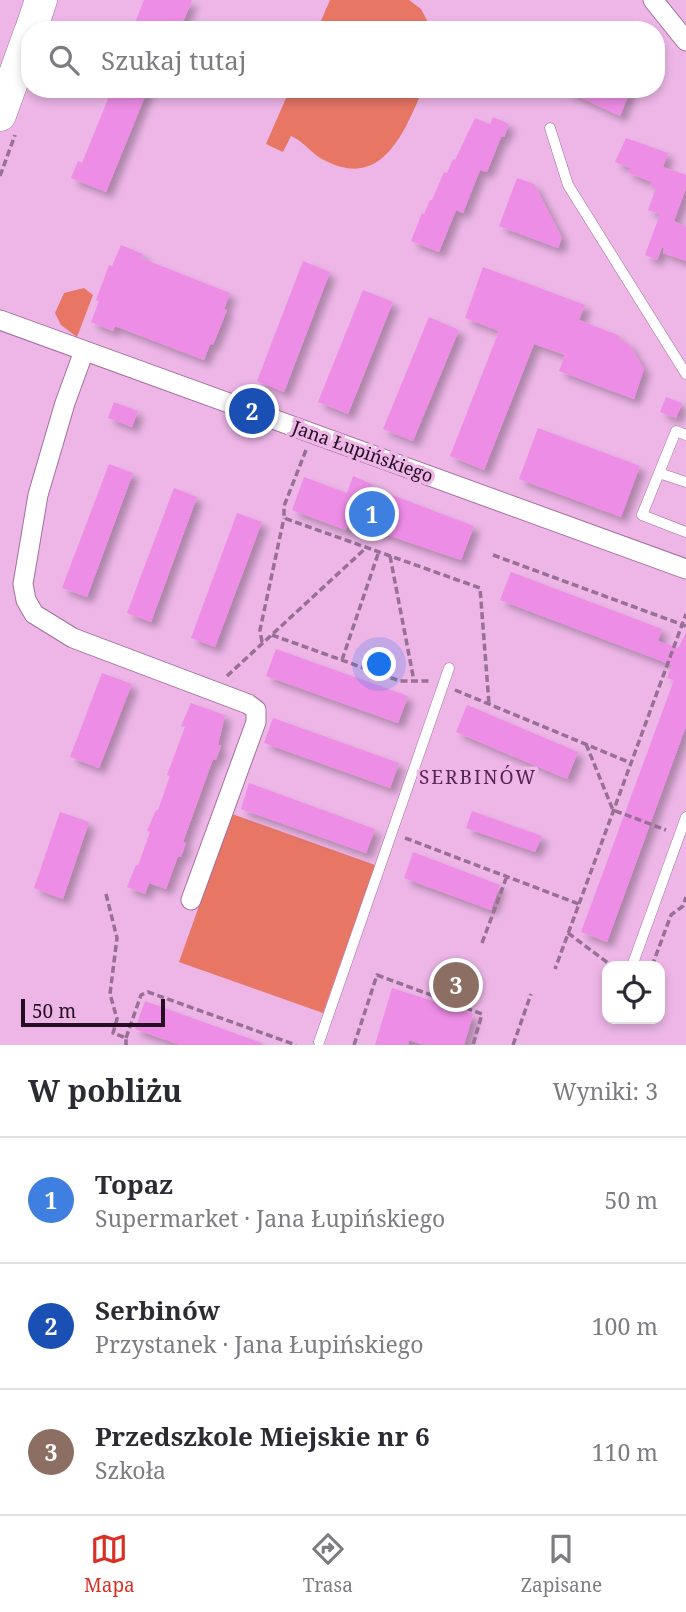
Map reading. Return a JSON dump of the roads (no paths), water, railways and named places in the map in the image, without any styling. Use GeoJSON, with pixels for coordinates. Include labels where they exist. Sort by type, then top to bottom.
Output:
{"type":"FeatureCollection","features":[{"type":"Feature","properties":{"kind":"main road"},"geometry":{"type":"LineString","coordinates":[[34,21],[41,0]]}},
{"type":"Feature","properties":{"kind":"main road"},"geometry":{"type":"LineString","coordinates":[[0,115],[21,56]]}},
{"type":"Feature","properties":{"kind":"street"},"geometry":{"type":"LineString","coordinates":[[653,0],[686,41]]}},
{"type":"Feature","properties":{"kind":"street","name":"Jana Łupińskiego"},"geometry":{"type":"LineString","coordinates":[[0,320],[686,569]]}},
{"type":"Feature","properties":{"kind":"street"},"geometry":{"type":"LineString","coordinates":[[84,351],[65,403],[38,495],[23,584],[26,600],[34,614],[73,638],[212,690],[256,710],[256,722],[191,900]]}},
{"type":"Feature","properties":{"kind":"lane"},"geometry":{"type":"LineString","coordinates":[[550,128],[568,185],[686,374]]}},
{"type":"Feature","properties":{"kind":"lane"},"geometry":{"type":"LineString","coordinates":[[686,435],[676,431],[642,515],[686,532]]}},
{"type":"Feature","properties":{"kind":"lane"},"geometry":{"type":"LineString","coordinates":[[659,473],[686,482]]}},
{"type":"Feature","properties":{"kind":"lane"},"geometry":{"type":"LineString","coordinates":[[319,1042],[449,668]]}},
{"type":"Feature","properties":{"kind":"lane"},"geometry":{"type":"LineString","coordinates":[[634,961],[686,817]]}},
{"type":"Feature","properties":{"kind":"place","name":"Serbinów"},"geometry":{"type":"Point","coordinates":[252,411]}},
{"type":"Feature","properties":{"kind":"place","name":"Topaz"},"geometry":{"type":"Point","coordinates":[372,514]}},
{"type":"Feature","properties":{"kind":"place","name":"Przedszkole Miejskie nr 6"},"geometry":{"type":"Point","coordinates":[456,985]}},
{"type":"Feature","properties":{"kind":"district","name":"SERBINÓW"},"geometry":{"type":"Point","coordinates":[478,777]}}]}
